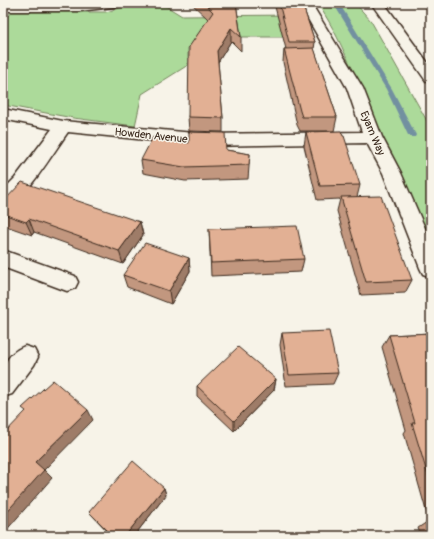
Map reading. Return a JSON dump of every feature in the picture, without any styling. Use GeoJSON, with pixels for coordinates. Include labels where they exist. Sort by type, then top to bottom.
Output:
{"type":"FeatureCollection","features":[{"type":"Feature","properties":{"kind":"street"},"geometry":{"type":"LineString","coordinates":[[4,8],[79,7],[113,3]]}},
{"type":"Feature","properties":{"kind":"street","name":"Eyam Way"},"geometry":{"type":"LineString","coordinates":[[305,3],[355,88],[373,138],[392,172],[431,268]]}},
{"type":"Feature","properties":{"kind":"street"},"geometry":{"type":"LineString","coordinates":[[377,3],[431,78]]}},
{"type":"Feature","properties":{"kind":"street","name":"Howden Avenue"},"geometry":{"type":"LineString","coordinates":[[3,114],[63,126],[205,140],[373,138]]}},
{"type":"Feature","properties":{"kind":"street"},"geometry":{"type":"LineString","coordinates":[[3,202],[22,183],[63,126]]}},
{"type":"Feature","properties":{"kind":"street"},"geometry":{"type":"LineString","coordinates":[[3,258],[66,282]]}},
{"type":"Feature","properties":{"kind":"street"},"geometry":{"type":"LineString","coordinates":[[3,385],[25,357]]}},
{"type":"Feature","properties":{"kind":"green space"},"geometry":{"type":"Polygon","coordinates":[[[137,3],[161,3],[182,16],[298,15],[305,37],[235,37],[202,32],[188,48],[188,65],[142,94],[135,126],[73,118],[3,105],[3,22],[11,12],[106,12],[137,3]]]}},
{"type":"Feature","properties":{"kind":"green space"},"geometry":{"type":"Polygon","coordinates":[[[317,3],[355,3],[371,21],[431,128],[431,255],[365,97],[333,29],[317,3]]]}},
{"type":"Feature","properties":{"kind":"building"},"geometry":{"type":"Polygon","coordinates":[[[204,3],[236,3],[241,37],[231,28],[217,51],[223,118],[188,117],[189,47],[213,12],[204,3]]]}},
{"type":"Feature","properties":{"kind":"building"},"geometry":{"type":"Polygon","coordinates":[[[279,3],[302,3],[315,42],[289,42],[279,3]]]}},
{"type":"Feature","properties":{"kind":"building"},"geometry":{"type":"Polygon","coordinates":[[[314,48],[337,117],[302,117],[300,111],[284,49],[314,48]]]}},
{"type":"Feature","properties":{"kind":"building"},"geometry":{"type":"Polygon","coordinates":[[[341,131],[360,185],[320,186],[306,132],[341,131]]]}},
{"type":"Feature","properties":{"kind":"building"},"geometry":{"type":"Polygon","coordinates":[[[189,132],[225,133],[226,150],[250,154],[249,165],[184,167],[141,160],[153,137],[189,143],[189,132]]]}},
{"type":"Feature","properties":{"kind":"building"},"geometry":{"type":"Polygon","coordinates":[[[22,182],[140,222],[119,251],[29,219],[26,222],[3,214],[3,202],[22,182]]]}},
{"type":"Feature","properties":{"kind":"building"},"geometry":{"type":"Polygon","coordinates":[[[381,196],[412,280],[366,282],[341,197],[381,196]]]}},
{"type":"Feature","properties":{"kind":"building"},"geometry":{"type":"Polygon","coordinates":[[[297,226],[304,259],[211,263],[209,229],[297,226]]]}},
{"type":"Feature","properties":{"kind":"building"},"geometry":{"type":"Polygon","coordinates":[[[145,243],[189,258],[169,291],[123,275],[145,243]]]}},
{"type":"Feature","properties":{"kind":"building"},"geometry":{"type":"Polygon","coordinates":[[[329,331],[338,373],[289,375],[282,333],[329,331]]]}},
{"type":"Feature","properties":{"kind":"building"},"geometry":{"type":"Polygon","coordinates":[[[431,333],[431,486],[412,423],[415,423],[389,335],[431,333]]]}},
{"type":"Feature","properties":{"kind":"building"},"geometry":{"type":"Polygon","coordinates":[[[238,347],[276,379],[234,421],[197,386],[238,347]]]}},
{"type":"Feature","properties":{"kind":"building"},"geometry":{"type":"Polygon","coordinates":[[[53,380],[88,410],[35,462],[44,470],[3,516],[3,435],[26,411],[22,408],[53,380]]]}},
{"type":"Feature","properties":{"kind":"building"},"geometry":{"type":"Polygon","coordinates":[[[133,461],[164,488],[125,536],[113,536],[89,512],[133,461]]]}},
{"type":"Feature","properties":{"kind":"building"},"geometry":{"type":"Polygon","coordinates":[[[431,521],[431,530],[427,522],[431,521]]]}},
{"type":"Feature","properties":{"kind":"building"},"geometry":{"type":"Polygon","coordinates":[[[188,532],[190,536],[182,536],[188,532]]]}},
{"type":"Feature","properties":{"kind":"waterway"},"geometry":{"type":"LineString","coordinates":[[336,3],[389,89],[412,135]]}}]}
